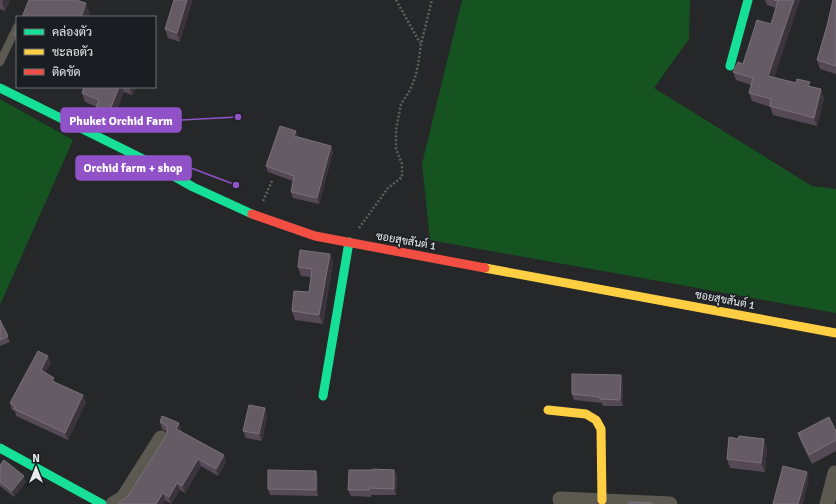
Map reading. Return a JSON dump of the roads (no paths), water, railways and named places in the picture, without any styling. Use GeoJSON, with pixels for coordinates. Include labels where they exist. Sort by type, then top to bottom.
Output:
{"type":"FeatureCollection","features":[{"type":"Feature","properties":{"kind":"street"},"geometry":{"type":"LineString","coordinates":[[730,66],[748,0]]}},
{"type":"Feature","properties":{"kind":"street","name":"ซอยสุขสันต์ 1"},"geometry":{"type":"LineString","coordinates":[[0,88],[149,162],[193,187],[254,215],[316,236],[836,333]]}},
{"type":"Feature","properties":{"kind":"street"},"geometry":{"type":"LineString","coordinates":[[323,396],[349,242]]}},
{"type":"Feature","properties":{"kind":"street"},"geometry":{"type":"LineString","coordinates":[[548,410],[586,414],[596,420],[601,429],[602,500]]}},
{"type":"Feature","properties":{"kind":"street"},"geometry":{"type":"LineString","coordinates":[[113,504],[123,498],[161,438]]}},
{"type":"Feature","properties":{"kind":"street"},"geometry":{"type":"LineString","coordinates":[[0,448],[102,504]]}},
{"type":"Feature","properties":{"kind":"street"},"geometry":{"type":"LineString","coordinates":[[827,504],[835,473]]}},
{"type":"Feature","properties":{"kind":"street"},"geometry":{"type":"LineString","coordinates":[[561,504],[560,499],[670,504]]}},
{"type":"Feature","properties":{"kind":"lane"},"geometry":{"type":"LineString","coordinates":[[0,62],[16,29]]}},
{"type":"Feature","properties":{"kind":"place","name":"Phuket Orchid Farm"},"geometry":{"type":"Point","coordinates":[238,117]}},
{"type":"Feature","properties":{"kind":"place","name":"Orchid farm + shop"},"geometry":{"type":"Point","coordinates":[236,185]}}]}
